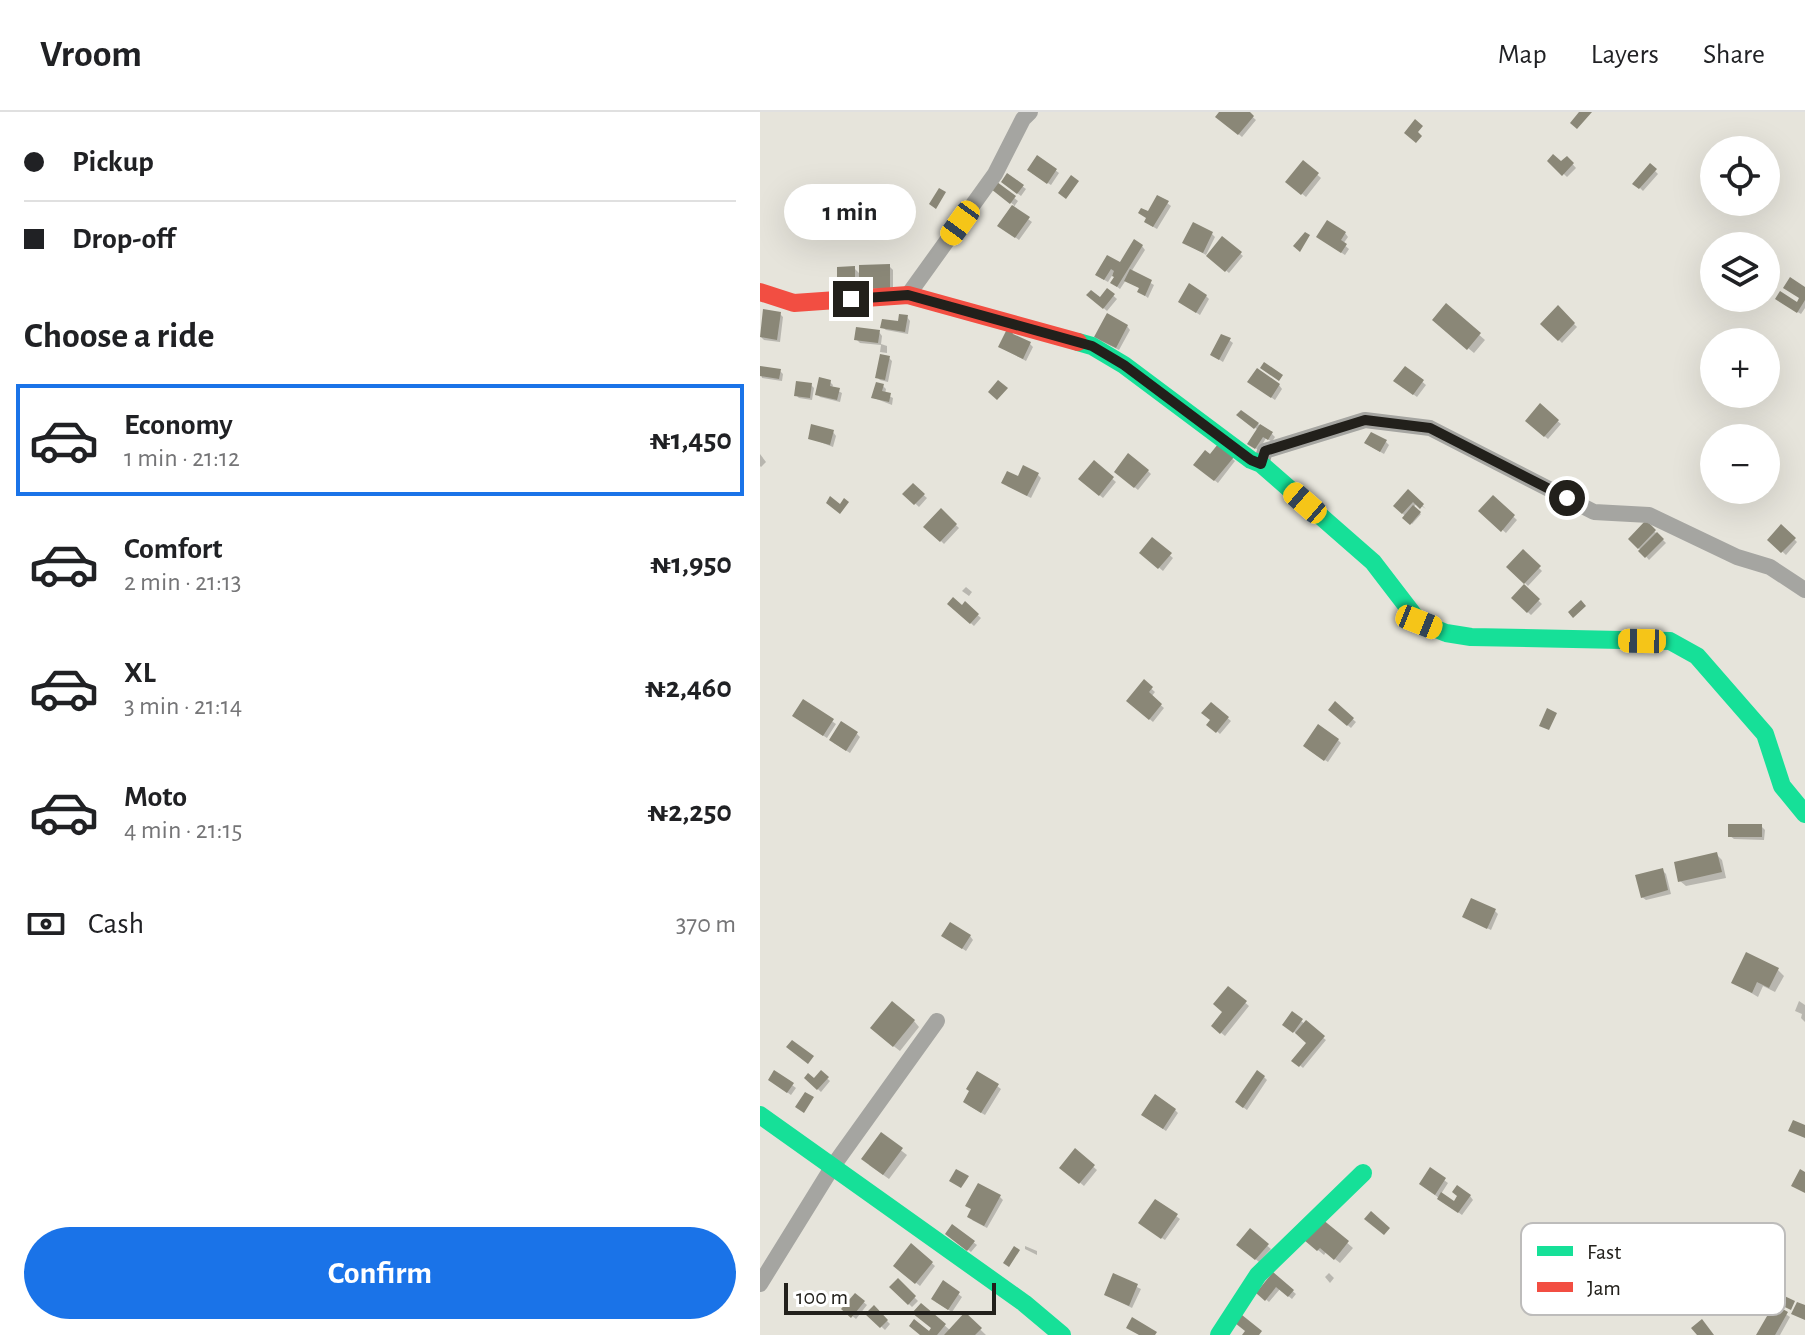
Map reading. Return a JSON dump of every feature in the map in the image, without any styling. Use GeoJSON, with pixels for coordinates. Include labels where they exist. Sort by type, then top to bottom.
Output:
{"type":"FeatureCollection","features":[{"type":"Feature","properties":{"kind":"street"},"geometry":{"type":"LineString","coordinates":[[908,295],[995,174],[1023,119],[1030,112]]}},
{"type":"Feature","properties":{"kind":"street"},"geometry":{"type":"LineString","coordinates":[[760,292],[794,303],[908,295],[1092,346],[1124,365],[1251,460],[1261,464],[1373,562],[1419,622],[1446,633],[1471,637],[1670,641],[1697,656],[1765,734],[1782,786],[1805,814]]}},
{"type":"Feature","properties":{"kind":"street"},"geometry":{"type":"LineString","coordinates":[[1261,464],[1265,451],[1365,420],[1430,428],[1594,512],[1649,515],[1737,557],[1770,567],[1805,590]]}},
{"type":"Feature","properties":{"kind":"street"},"geometry":{"type":"LineString","coordinates":[[760,1284],[833,1166],[937,1021]]}},
{"type":"Feature","properties":{"kind":"street"},"geometry":{"type":"LineString","coordinates":[[760,1115],[1024,1303],[1062,1335]]}},
{"type":"Feature","properties":{"kind":"street"},"geometry":{"type":"LineString","coordinates":[[1219,1335],[1258,1275],[1363,1173]]}},
{"type":"Feature","properties":{"kind":"building"},"geometry":{"type":"Polygon","coordinates":[[[1219,112],[1250,112],[1254,116],[1238,135],[1215,117],[1219,112]]]}},
{"type":"Feature","properties":{"kind":"building"},"geometry":{"type":"Polygon","coordinates":[[[1579,112],[1592,112],[1577,129],[1570,123],[1579,112]]]}},
{"type":"Feature","properties":{"kind":"building"},"geometry":{"type":"Polygon","coordinates":[[[1415,119],[1423,126],[1418,132],[1422,136],[1416,143],[1404,133],[1415,119]]]}},
{"type":"Feature","properties":{"kind":"building"},"geometry":{"type":"Polygon","coordinates":[[[1553,154],[1561,161],[1567,156],[1574,163],[1562,176],[1547,161],[1553,154]]]}},
{"type":"Feature","properties":{"kind":"building"},"geometry":{"type":"Polygon","coordinates":[[[1037,155],[1057,169],[1047,184],[1027,170],[1037,155]]]}},
{"type":"Feature","properties":{"kind":"building"},"geometry":{"type":"Polygon","coordinates":[[[1303,160],[1319,173],[1301,195],[1285,182],[1303,160]]]}},
{"type":"Feature","properties":{"kind":"building"},"geometry":{"type":"Polygon","coordinates":[[[1650,163],[1657,169],[1639,189],[1632,184],[1650,163]]]}},
{"type":"Feature","properties":{"kind":"building"},"geometry":{"type":"Polygon","coordinates":[[[1007,173],[1024,185],[1017,194],[1001,182],[1007,173]]]}},
{"type":"Feature","properties":{"kind":"building"},"geometry":{"type":"Polygon","coordinates":[[[1071,175],[1079,181],[1066,199],[1058,193],[1071,175]]]}},
{"type":"Feature","properties":{"kind":"building"},"geometry":{"type":"Polygon","coordinates":[[[997,182],[1016,196],[1010,204],[991,189],[997,182]]]}},
{"type":"Feature","properties":{"kind":"building"},"geometry":{"type":"Polygon","coordinates":[[[939,188],[946,192],[936,209],[929,204],[939,188]]]}},
{"type":"Feature","properties":{"kind":"building"},"geometry":{"type":"Polygon","coordinates":[[[1157,195],[1169,201],[1153,227],[1144,222],[1146,218],[1138,213],[1141,208],[1148,211],[1157,195]]]}},
{"type":"Feature","properties":{"kind":"building"},"geometry":{"type":"Polygon","coordinates":[[[1012,205],[1030,217],[1015,238],[997,226],[1012,205]]]}},
{"type":"Feature","properties":{"kind":"building"},"geometry":{"type":"Polygon","coordinates":[[[1327,220],[1346,232],[1341,240],[1347,244],[1341,253],[1316,237],[1327,220]]]}},
{"type":"Feature","properties":{"kind":"building"},"geometry":{"type":"Polygon","coordinates":[[[1193,222],[1213,232],[1203,253],[1182,243],[1193,222]]]}},
{"type":"Feature","properties":{"kind":"building"},"geometry":{"type":"Polygon","coordinates":[[[1305,232],[1310,235],[1300,252],[1293,246],[1305,232]]]}},
{"type":"Feature","properties":{"kind":"building"},"geometry":{"type":"Polygon","coordinates":[[[1222,236],[1242,252],[1225,272],[1206,256],[1222,236]]]}},
{"type":"Feature","properties":{"kind":"building"},"geometry":{"type":"Polygon","coordinates":[[[1134,239],[1143,245],[1117,287],[1110,283],[1114,277],[1111,269],[1104,280],[1095,275],[1107,255],[1120,262],[1134,239]]]}},
{"type":"Feature","properties":{"kind":"building"},"geometry":{"type":"Polygon","coordinates":[[[890,264],[890,288],[859,289],[859,265],[890,264]]]}},
{"type":"Feature","properties":{"kind":"building"},"geometry":{"type":"Polygon","coordinates":[[[855,266],[855,293],[837,293],[837,267],[855,266]]]}},
{"type":"Feature","properties":{"kind":"building"},"geometry":{"type":"Polygon","coordinates":[[[1130,269],[1152,280],[1145,296],[1137,292],[1139,288],[1124,281],[1130,269]]]}},
{"type":"Feature","properties":{"kind":"building"},"geometry":{"type":"Polygon","coordinates":[[[1790,277],[1805,287],[1805,300],[1797,313],[1780,302],[1780,291],[1797,302],[1799,298],[1783,288],[1790,277]]]}},
{"type":"Feature","properties":{"kind":"building"},"geometry":{"type":"Polygon","coordinates":[[[1189,283],[1207,295],[1196,313],[1178,302],[1189,283]]]}},
{"type":"Feature","properties":{"kind":"building"},"geometry":{"type":"Polygon","coordinates":[[[1107,288],[1115,294],[1103,309],[1086,295],[1091,290],[1100,297],[1107,288]]]}},
{"type":"Feature","properties":{"kind":"building"},"geometry":{"type":"Polygon","coordinates":[[[1446,303],[1481,333],[1467,350],[1432,320],[1446,303]]]}},
{"type":"Feature","properties":{"kind":"building"},"geometry":{"type":"Polygon","coordinates":[[[1558,305],[1575,323],[1558,341],[1540,324],[1558,305]]]}},
{"type":"Feature","properties":{"kind":"building"},"geometry":{"type":"Polygon","coordinates":[[[763,309],[781,312],[777,340],[760,337],[763,309]]]}},
{"type":"Feature","properties":{"kind":"building"},"geometry":{"type":"Polygon","coordinates":[[[1107,313],[1128,325],[1116,348],[1094,337],[1107,313]]]}},
{"type":"Feature","properties":{"kind":"building"},"geometry":{"type":"Polygon","coordinates":[[[899,314],[908,315],[905,332],[880,328],[882,319],[898,321],[899,314]]]}},
{"type":"Feature","properties":{"kind":"building"},"geometry":{"type":"Polygon","coordinates":[[[1009,325],[1013,334],[1031,342],[1023,359],[998,347],[1009,325]]]}},
{"type":"Feature","properties":{"kind":"building"},"geometry":{"type":"Polygon","coordinates":[[[856,327],[880,330],[878,343],[854,340],[856,327]]]}},
{"type":"Feature","properties":{"kind":"building"},"geometry":{"type":"Polygon","coordinates":[[[1221,334],[1231,338],[1219,360],[1210,355],[1221,334]]]}},
{"type":"Feature","properties":{"kind":"building"},"geometry":{"type":"Polygon","coordinates":[[[880,354],[890,356],[885,380],[875,378],[880,354]]]}},
{"type":"Feature","properties":{"kind":"building"},"geometry":{"type":"Polygon","coordinates":[[[1264,362],[1283,375],[1279,381],[1260,368],[1264,362]]]}},
{"type":"Feature","properties":{"kind":"building"},"geometry":{"type":"Polygon","coordinates":[[[760,366],[781,369],[779,379],[760,376],[760,366]]]}},
{"type":"Feature","properties":{"kind":"building"},"geometry":{"type":"Polygon","coordinates":[[[1405,366],[1424,380],[1413,395],[1393,381],[1405,366]]]}},
{"type":"Feature","properties":{"kind":"building"},"geometry":{"type":"Polygon","coordinates":[[[1257,368],[1280,384],[1271,398],[1247,382],[1257,368]]]}},
{"type":"Feature","properties":{"kind":"building"},"geometry":{"type":"Polygon","coordinates":[[[819,377],[831,380],[830,386],[840,388],[837,400],[815,395],[819,377]]]}},
{"type":"Feature","properties":{"kind":"building"},"geometry":{"type":"Polygon","coordinates":[[[998,380],[1008,388],[997,400],[988,392],[998,380]]]}},
{"type":"Feature","properties":{"kind":"building"},"geometry":{"type":"Polygon","coordinates":[[[796,381],[812,383],[810,398],[794,396],[796,381]]]}},
{"type":"Feature","properties":{"kind":"building"},"geometry":{"type":"Polygon","coordinates":[[[876,382],[884,384],[882,391],[891,393],[889,402],[871,398],[876,382]]]}},
{"type":"Feature","properties":{"kind":"building"},"geometry":{"type":"Polygon","coordinates":[[[1540,403],[1559,420],[1544,437],[1525,421],[1540,403]]]}},
{"type":"Feature","properties":{"kind":"building"},"geometry":{"type":"Polygon","coordinates":[[[1241,410],[1259,423],[1254,429],[1236,415],[1241,410]]]}},
{"type":"Feature","properties":{"kind":"building"},"geometry":{"type":"Polygon","coordinates":[[[811,424],[834,430],[830,445],[808,439],[811,424]]]}},
{"type":"Feature","properties":{"kind":"building"},"geometry":{"type":"Polygon","coordinates":[[[1260,424],[1273,432],[1268,440],[1263,437],[1255,449],[1247,444],[1260,424]]]}},
{"type":"Feature","properties":{"kind":"building"},"geometry":{"type":"Polygon","coordinates":[[[1371,432],[1387,440],[1380,452],[1364,443],[1371,432]]]}},
{"type":"Feature","properties":{"kind":"building"},"geometry":{"type":"Polygon","coordinates":[[[1218,444],[1234,457],[1214,481],[1193,465],[1205,450],[1210,454],[1218,444]]]}},
{"type":"Feature","properties":{"kind":"building"},"geometry":{"type":"Polygon","coordinates":[[[1128,453],[1149,470],[1134,488],[1114,472],[1128,453]]]}},
{"type":"Feature","properties":{"kind":"building"},"geometry":{"type":"Polygon","coordinates":[[[1094,460],[1114,477],[1099,496],[1078,479],[1094,460]]]}},
{"type":"Feature","properties":{"kind":"building"},"geometry":{"type":"Polygon","coordinates":[[[1023,465],[1039,473],[1027,496],[1001,483],[1007,471],[1018,476],[1023,465]]]}},
{"type":"Feature","properties":{"kind":"building"},"geometry":{"type":"Polygon","coordinates":[[[913,483],[925,494],[914,505],[902,494],[913,483]]]}},
{"type":"Feature","properties":{"kind":"building"},"geometry":{"type":"Polygon","coordinates":[[[1408,489],[1424,504],[1420,509],[1413,502],[1402,514],[1393,506],[1408,489]]]}},
{"type":"Feature","properties":{"kind":"building"},"geometry":{"type":"Polygon","coordinates":[[[1493,495],[1515,515],[1501,532],[1478,511],[1493,495]]]}},
{"type":"Feature","properties":{"kind":"building"},"geometry":{"type":"Polygon","coordinates":[[[830,496],[840,504],[844,498],[849,502],[840,514],[826,503],[830,496]]]}},
{"type":"Feature","properties":{"kind":"building"},"geometry":{"type":"Polygon","coordinates":[[[1413,505],[1421,512],[1410,525],[1402,518],[1413,505]]]}},
{"type":"Feature","properties":{"kind":"building"},"geometry":{"type":"Polygon","coordinates":[[[941,508],[957,524],[940,542],[923,527],[941,508]]]}},
{"type":"Feature","properties":{"kind":"building"},"geometry":{"type":"Polygon","coordinates":[[[1646,520],[1656,530],[1638,549],[1628,539],[1646,520]]]}},
{"type":"Feature","properties":{"kind":"building"},"geometry":{"type":"Polygon","coordinates":[[[1781,524],[1796,538],[1781,553],[1767,540],[1781,524]]]}},
{"type":"Feature","properties":{"kind":"building"},"geometry":{"type":"Polygon","coordinates":[[[1657,532],[1664,539],[1645,558],[1638,551],[1657,532]]]}},
{"type":"Feature","properties":{"kind":"building"},"geometry":{"type":"Polygon","coordinates":[[[1152,537],[1172,553],[1158,569],[1139,553],[1152,537]]]}},
{"type":"Feature","properties":{"kind":"building"},"geometry":{"type":"Polygon","coordinates":[[[1523,549],[1541,566],[1524,584],[1506,567],[1523,549]]]}},
{"type":"Feature","properties":{"kind":"building"},"geometry":{"type":"Polygon","coordinates":[[[1524,584],[1540,599],[1527,613],[1511,598],[1524,584]]]}},
{"type":"Feature","properties":{"kind":"building"},"geometry":{"type":"Polygon","coordinates":[[[953,597],[962,605],[965,601],[979,614],[970,624],[947,604],[953,597]]]}},
{"type":"Feature","properties":{"kind":"building"},"geometry":{"type":"Polygon","coordinates":[[[1581,600],[1586,606],[1573,618],[1568,612],[1581,600]]]}},
{"type":"Feature","properties":{"kind":"building"},"geometry":{"type":"Polygon","coordinates":[[[1144,679],[1153,687],[1149,692],[1162,704],[1149,720],[1126,701],[1144,679]]]}},
{"type":"Feature","properties":{"kind":"building"},"geometry":{"type":"Polygon","coordinates":[[[803,699],[834,719],[823,736],[792,716],[803,699]]]}},
{"type":"Feature","properties":{"kind":"building"},"geometry":{"type":"Polygon","coordinates":[[[1335,701],[1354,718],[1347,726],[1328,710],[1335,701]]]}},
{"type":"Feature","properties":{"kind":"building"},"geometry":{"type":"Polygon","coordinates":[[[1211,702],[1229,717],[1216,733],[1206,725],[1210,720],[1201,713],[1211,702]]]}},
{"type":"Feature","properties":{"kind":"building"},"geometry":{"type":"Polygon","coordinates":[[[1547,708],[1557,713],[1549,730],[1539,726],[1547,708]]]}},
{"type":"Feature","properties":{"kind":"building"},"geometry":{"type":"Polygon","coordinates":[[[841,721],[858,732],[846,751],[829,740],[841,721]]]}},
{"type":"Feature","properties":{"kind":"building"},"geometry":{"type":"Polygon","coordinates":[[[1318,724],[1339,739],[1324,761],[1303,746],[1318,724]]]}},
{"type":"Feature","properties":{"kind":"building"},"geometry":{"type":"Polygon","coordinates":[[[1728,824],[1762,824],[1762,837],[1728,837],[1728,824]]]}},
{"type":"Feature","properties":{"kind":"building"},"geometry":{"type":"Polygon","coordinates":[[[1717,852],[1722,872],[1678,882],[1674,862],[1717,852]]]}},
{"type":"Feature","properties":{"kind":"building"},"geometry":{"type":"Polygon","coordinates":[[[1663,868],[1668,890],[1641,898],[1635,875],[1663,868]]]}},
{"type":"Feature","properties":{"kind":"building"},"geometry":{"type":"Polygon","coordinates":[[[1471,898],[1496,909],[1487,929],[1462,917],[1471,898]]]}},
{"type":"Feature","properties":{"kind":"building"},"geometry":{"type":"Polygon","coordinates":[[[950,922],[971,935],[962,949],[941,936],[950,922]]]}},
{"type":"Feature","properties":{"kind":"building"},"geometry":{"type":"Polygon","coordinates":[[[1746,952],[1779,968],[1769,988],[1757,982],[1752,993],[1731,983],[1746,952]]]}},
{"type":"Feature","properties":{"kind":"building"},"geometry":{"type":"Polygon","coordinates":[[[1228,986],[1247,1001],[1220,1034],[1211,1026],[1222,1012],[1213,1004],[1228,986]]]}},
{"type":"Feature","properties":{"kind":"building"},"geometry":{"type":"Polygon","coordinates":[[[892,1001],[915,1020],[893,1047],[870,1028],[892,1001]]]}},
{"type":"Feature","properties":{"kind":"building"},"geometry":{"type":"Polygon","coordinates":[[[1292,1011],[1303,1019],[1293,1033],[1282,1025],[1292,1011]]]}},
{"type":"Feature","properties":{"kind":"building"},"geometry":{"type":"Polygon","coordinates":[[[1306,1020],[1325,1036],[1299,1067],[1291,1061],[1306,1043],[1295,1033],[1306,1020]]]}},
{"type":"Feature","properties":{"kind":"building"},"geometry":{"type":"Polygon","coordinates":[[[792,1040],[814,1056],[808,1064],[786,1047],[792,1040]]]}},
{"type":"Feature","properties":{"kind":"building"},"geometry":{"type":"Polygon","coordinates":[[[774,1070],[794,1083],[787,1093],[768,1080],[774,1070]]]}},
{"type":"Feature","properties":{"kind":"building"},"geometry":{"type":"Polygon","coordinates":[[[821,1070],[829,1077],[817,1090],[804,1078],[808,1073],[814,1078],[821,1070]]]}},
{"type":"Feature","properties":{"kind":"building"},"geometry":{"type":"Polygon","coordinates":[[[1257,1070],[1265,1076],[1243,1108],[1235,1102],[1257,1070]]]}},
{"type":"Feature","properties":{"kind":"building"},"geometry":{"type":"Polygon","coordinates":[[[977,1071],[999,1084],[981,1113],[963,1102],[969,1091],[966,1089],[977,1071]]]}},
{"type":"Feature","properties":{"kind":"building"},"geometry":{"type":"Polygon","coordinates":[[[805,1092],[814,1097],[804,1113],[795,1107],[805,1092]]]}},
{"type":"Feature","properties":{"kind":"building"},"geometry":{"type":"Polygon","coordinates":[[[1155,1094],[1176,1109],[1163,1129],[1141,1115],[1155,1094]]]}},
{"type":"Feature","properties":{"kind":"building"},"geometry":{"type":"Polygon","coordinates":[[[1793,1120],[1805,1125],[1805,1138],[1788,1131],[1793,1120]]]}},
{"type":"Feature","properties":{"kind":"building"},"geometry":{"type":"Polygon","coordinates":[[[881,1132],[903,1148],[883,1175],[861,1159],[881,1132]]]}},
{"type":"Feature","properties":{"kind":"building"},"geometry":{"type":"Polygon","coordinates":[[[1075,1148],[1095,1165],[1079,1184],[1059,1168],[1075,1148]]]}},
{"type":"Feature","properties":{"kind":"building"},"geometry":{"type":"Polygon","coordinates":[[[1430,1167],[1446,1178],[1435,1195],[1419,1184],[1430,1167]]]}},
{"type":"Feature","properties":{"kind":"building"},"geometry":{"type":"Polygon","coordinates":[[[956,1169],[969,1176],[961,1188],[949,1181],[956,1169]]]}},
{"type":"Feature","properties":{"kind":"building"},"geometry":{"type":"Polygon","coordinates":[[[1800,1169],[1805,1172],[1805,1193],[1791,1186],[1800,1169]]]}},
{"type":"Feature","properties":{"kind":"building"},"geometry":{"type":"Polygon","coordinates":[[[978,1183],[1001,1195],[984,1226],[967,1217],[971,1209],[965,1206],[978,1183]]]}},
{"type":"Feature","properties":{"kind":"building"},"geometry":{"type":"Polygon","coordinates":[[[1457,1185],[1471,1195],[1458,1213],[1437,1199],[1441,1192],[1454,1201],[1457,1196],[1452,1192],[1457,1185]]]}},
{"type":"Feature","properties":{"kind":"building"},"geometry":{"type":"Polygon","coordinates":[[[1155,1199],[1178,1214],[1161,1239],[1138,1223],[1155,1199]]]}},
{"type":"Feature","properties":{"kind":"building"},"geometry":{"type":"Polygon","coordinates":[[[1371,1211],[1390,1228],[1384,1235],[1364,1219],[1371,1211]]]}},
{"type":"Feature","properties":{"kind":"building"},"geometry":{"type":"Polygon","coordinates":[[[1322,1219],[1349,1241],[1334,1260],[1304,1240],[1322,1219]]]}},
{"type":"Feature","properties":{"kind":"building"},"geometry":{"type":"Polygon","coordinates":[[[952,1224],[975,1241],[967,1251],[945,1234],[952,1224]]]}},
{"type":"Feature","properties":{"kind":"building"},"geometry":{"type":"Polygon","coordinates":[[[1250,1228],[1269,1244],[1255,1260],[1236,1245],[1250,1228]]]}},
{"type":"Feature","properties":{"kind":"building"},"geometry":{"type":"Polygon","coordinates":[[[911,1243],[933,1262],[915,1284],[893,1266],[911,1243]]]}},
{"type":"Feature","properties":{"kind":"building"},"geometry":{"type":"Polygon","coordinates":[[[1014,1246],[1020,1250],[1009,1267],[1003,1263],[1014,1246]]]}},
{"type":"Feature","properties":{"kind":"building"},"geometry":{"type":"Polygon","coordinates":[[[1273,1272],[1294,1290],[1288,1297],[1276,1287],[1265,1301],[1256,1293],[1273,1272]]]}},
{"type":"Feature","properties":{"kind":"building"},"geometry":{"type":"Polygon","coordinates":[[[1113,1273],[1138,1284],[1129,1306],[1104,1295],[1113,1273]]]}},
{"type":"Feature","properties":{"kind":"building"},"geometry":{"type":"Polygon","coordinates":[[[898,1278],[916,1296],[908,1305],[889,1287],[898,1278]]]}},
{"type":"Feature","properties":{"kind":"building"},"geometry":{"type":"Polygon","coordinates":[[[943,1280],[960,1292],[948,1310],[931,1299],[943,1280]]]}},
{"type":"Feature","properties":{"kind":"building"},"geometry":{"type":"Polygon","coordinates":[[[855,1293],[865,1301],[851,1318],[841,1309],[855,1293]]]}},
{"type":"Feature","properties":{"kind":"building"},"geometry":{"type":"Polygon","coordinates":[[[1785,1296],[1795,1301],[1791,1310],[1785,1307],[1785,1296]]]}},
{"type":"Feature","properties":{"kind":"building"},"geometry":{"type":"Polygon","coordinates":[[[1797,1302],[1805,1305],[1805,1320],[1791,1314],[1797,1302]]]}},
{"type":"Feature","properties":{"kind":"building"},"geometry":{"type":"Polygon","coordinates":[[[921,1303],[946,1324],[937,1335],[920,1335],[909,1326],[914,1319],[929,1331],[931,1328],[912,1313],[921,1303]]]}},
{"type":"Feature","properties":{"kind":"building"},"geometry":{"type":"Polygon","coordinates":[[[874,1305],[888,1320],[880,1328],[865,1314],[874,1305]]]}},
{"type":"Feature","properties":{"kind":"building"},"geometry":{"type":"Polygon","coordinates":[[[1785,1310],[1788,1312],[1775,1335],[1756,1335],[1768,1315],[1785,1315],[1785,1310]]]}},
{"type":"Feature","properties":{"kind":"building"},"geometry":{"type":"Polygon","coordinates":[[[965,1312],[982,1328],[975,1335],[944,1335],[965,1312]]]}},
{"type":"Feature","properties":{"kind":"building"},"geometry":{"type":"Polygon","coordinates":[[[1242,1315],[1262,1331],[1259,1335],[1242,1335],[1245,1331],[1235,1323],[1242,1315]]]}},
{"type":"Feature","properties":{"kind":"building"},"geometry":{"type":"Polygon","coordinates":[[[1132,1317],[1157,1332],[1155,1335],[1139,1335],[1126,1328],[1132,1317]]]}},
{"type":"Feature","properties":{"kind":"building"},"geometry":{"type":"Polygon","coordinates":[[[1702,1319],[1714,1335],[1697,1335],[1691,1328],[1702,1319]]]}},
{"type":"Feature","properties":{"kind":"traffic: fast"},"geometry":{"type":"LineString","coordinates":[[1078,342],[1092,346],[1124,365],[1251,460],[1261,464],[1373,562],[1419,622],[1446,633],[1471,637],[1670,641],[1697,656],[1765,734],[1782,786],[1805,814]]}},
{"type":"Feature","properties":{"kind":"traffic: fast"},"geometry":{"type":"LineString","coordinates":[[760,1115],[1024,1303],[1062,1335]]}},
{"type":"Feature","properties":{"kind":"traffic: fast"},"geometry":{"type":"LineString","coordinates":[[1219,1335],[1258,1275],[1363,1173]]}},
{"type":"Feature","properties":{"kind":"traffic: jam"},"geometry":{"type":"LineString","coordinates":[[760,292],[794,303],[908,295],[1078,342]]}},
{"type":"Feature","properties":{"kind":"route"},"geometry":{"type":"LineString","coordinates":[[851,299],[908,295],[1092,346],[1124,365],[1251,460],[1261,464],[1265,451],[1365,420],[1430,428],[1567,498]]}}]}
